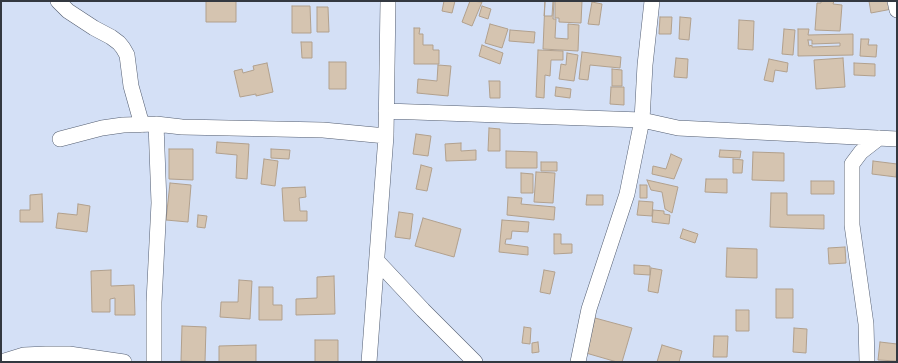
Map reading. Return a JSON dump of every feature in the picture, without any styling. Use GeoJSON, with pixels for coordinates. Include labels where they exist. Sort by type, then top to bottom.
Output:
{"type":"FeatureCollection","features":[{"type":"Feature","properties":{"kind":"street"},"geometry":{"type":"LineString","coordinates":[[58,1],[68,11],[111,37],[123,48],[127,54],[131,86],[149,125],[159,203],[154,302],[154,362]]}},
{"type":"Feature","properties":{"kind":"street"},"geometry":{"type":"LineString","coordinates":[[369,362],[386,136],[388,1]]}},
{"type":"Feature","properties":{"kind":"street"},"geometry":{"type":"LineString","coordinates":[[578,362],[589,309],[627,194],[642,120],[645,65],[652,1]]}},
{"type":"Feature","properties":{"kind":"street"},"geometry":{"type":"LineString","coordinates":[[895,1],[897,10]]}},
{"type":"Feature","properties":{"kind":"street"},"geometry":{"type":"LineString","coordinates":[[386,111],[642,120],[678,128],[752,131],[846,138],[897,139]]}},
{"type":"Feature","properties":{"kind":"street"},"geometry":{"type":"LineString","coordinates":[[60,139],[102,128],[123,125],[323,130],[386,136]]}},
{"type":"Feature","properties":{"kind":"street"},"geometry":{"type":"LineString","coordinates":[[867,362],[866,324],[852,225],[852,164],[861,152],[879,138]]}},
{"type":"Feature","properties":{"kind":"street"},"geometry":{"type":"LineString","coordinates":[[377,261],[414,301],[475,362]]}},
{"type":"Feature","properties":{"kind":"street"},"geometry":{"type":"LineString","coordinates":[[1,362],[24,355],[46,354],[69,354],[124,362]]}},
{"type":"Feature","properties":{"kind":"building"},"geometry":{"type":"Polygon","coordinates":[[[206,1],[236,1],[236,22],[206,22],[206,1]]]}},
{"type":"Feature","properties":{"kind":"building"},"geometry":{"type":"Polygon","coordinates":[[[444,1],[455,1],[452,13],[442,11],[444,1]]]}},
{"type":"Feature","properties":{"kind":"building"},"geometry":{"type":"Polygon","coordinates":[[[470,1],[482,2],[472,26],[462,22],[470,1]]]}},
{"type":"Feature","properties":{"kind":"building"},"geometry":{"type":"Polygon","coordinates":[[[545,1],[553,1],[552,16],[544,16],[545,1]]]}},
{"type":"Feature","properties":{"kind":"building"},"geometry":{"type":"Polygon","coordinates":[[[545,1],[554,1],[553,19],[556,19],[555,38],[568,39],[568,24],[579,25],[578,51],[543,49],[545,1]]]}},
{"type":"Feature","properties":{"kind":"building"},"geometry":{"type":"Polygon","coordinates":[[[555,1],[582,1],[581,23],[559,22],[559,18],[555,18],[555,1]]]}},
{"type":"Feature","properties":{"kind":"building"},"geometry":{"type":"Polygon","coordinates":[[[821,1],[834,1],[833,4],[842,5],[840,31],[815,30],[817,3],[821,3],[821,1]]]}},
{"type":"Feature","properties":{"kind":"building"},"geometry":{"type":"Polygon","coordinates":[[[869,1],[890,1],[892,9],[871,13],[869,1]]]}},
{"type":"Feature","properties":{"kind":"building"},"geometry":{"type":"Polygon","coordinates":[[[592,2],[602,4],[599,25],[588,24],[592,2]]]}},
{"type":"Feature","properties":{"kind":"building"},"geometry":{"type":"Polygon","coordinates":[[[292,6],[310,6],[311,33],[292,33],[292,6]]]}},
{"type":"Feature","properties":{"kind":"building"},"geometry":{"type":"Polygon","coordinates":[[[482,6],[491,9],[488,19],[479,16],[482,6]]]}},
{"type":"Feature","properties":{"kind":"building"},"geometry":{"type":"Polygon","coordinates":[[[317,7],[328,7],[329,32],[317,32],[317,7]]]}},
{"type":"Feature","properties":{"kind":"building"},"geometry":{"type":"Polygon","coordinates":[[[660,17],[672,17],[671,34],[659,34],[660,17]]]}},
{"type":"Feature","properties":{"kind":"building"},"geometry":{"type":"Polygon","coordinates":[[[680,17],[691,18],[689,40],[679,39],[680,17]]]}},
{"type":"Feature","properties":{"kind":"building"},"geometry":{"type":"Polygon","coordinates":[[[739,20],[754,21],[753,50],[738,49],[739,20]]]}},
{"type":"Feature","properties":{"kind":"building"},"geometry":{"type":"Polygon","coordinates":[[[490,24],[508,29],[502,48],[485,43],[490,24]]]}},
{"type":"Feature","properties":{"kind":"building"},"geometry":{"type":"Polygon","coordinates":[[[414,28],[420,28],[419,34],[423,34],[423,45],[433,45],[433,50],[439,50],[439,64],[414,64],[414,28]]]}},
{"type":"Feature","properties":{"kind":"building"},"geometry":{"type":"Polygon","coordinates":[[[784,29],[795,30],[793,55],[782,54],[784,29]]]}},
{"type":"Feature","properties":{"kind":"building"},"geometry":{"type":"Polygon","coordinates":[[[798,29],[809,29],[808,35],[853,34],[853,55],[798,56],[798,29]],[[808,40],[809,46],[812,45],[812,47],[840,46],[840,43],[812,44],[812,40],[808,40]]]}},
{"type":"Feature","properties":{"kind":"building"},"geometry":{"type":"Polygon","coordinates":[[[510,30],[535,32],[534,43],[509,41],[510,30]]]}},
{"type":"Feature","properties":{"kind":"building"},"geometry":{"type":"Polygon","coordinates":[[[861,39],[869,39],[868,45],[877,45],[876,57],[860,56],[861,39]]]}},
{"type":"Feature","properties":{"kind":"building"},"geometry":{"type":"Polygon","coordinates":[[[301,42],[312,42],[312,58],[302,58],[301,42]]]}},
{"type":"Feature","properties":{"kind":"building"},"geometry":{"type":"Polygon","coordinates":[[[482,45],[503,53],[500,64],[479,56],[482,45]]]}},
{"type":"Feature","properties":{"kind":"building"},"geometry":{"type":"Polygon","coordinates":[[[538,50],[563,51],[563,60],[551,60],[550,76],[545,75],[544,98],[536,97],[538,50]]]}},
{"type":"Feature","properties":{"kind":"building"},"geometry":{"type":"Polygon","coordinates":[[[582,52],[621,57],[620,68],[590,65],[588,80],[579,79],[582,52]]]}},
{"type":"Feature","properties":{"kind":"building"},"geometry":{"type":"Polygon","coordinates":[[[567,53],[578,55],[574,81],[559,79],[561,64],[566,65],[567,53]]]}},
{"type":"Feature","properties":{"kind":"building"},"geometry":{"type":"Polygon","coordinates":[[[676,58],[688,59],[687,78],[674,77],[676,58]]]}},
{"type":"Feature","properties":{"kind":"building"},"geometry":{"type":"Polygon","coordinates":[[[843,58],[845,87],[816,89],[814,60],[843,58]]]}},
{"type":"Feature","properties":{"kind":"building"},"geometry":{"type":"Polygon","coordinates":[[[769,59],[788,63],[787,72],[775,70],[773,82],[764,80],[769,59]]]}},
{"type":"Feature","properties":{"kind":"building"},"geometry":{"type":"Polygon","coordinates":[[[329,62],[346,62],[346,89],[329,89],[329,62]]]}},
{"type":"Feature","properties":{"kind":"building"},"geometry":{"type":"Polygon","coordinates":[[[267,63],[273,92],[256,96],[256,94],[240,97],[234,71],[242,69],[243,73],[254,70],[253,66],[267,63]]]}},
{"type":"Feature","properties":{"kind":"building"},"geometry":{"type":"Polygon","coordinates":[[[854,63],[875,64],[875,76],[854,75],[854,63]]]}},
{"type":"Feature","properties":{"kind":"building"},"geometry":{"type":"Polygon","coordinates":[[[438,65],[451,66],[448,96],[417,93],[418,79],[437,81],[438,65]]]}},
{"type":"Feature","properties":{"kind":"building"},"geometry":{"type":"Polygon","coordinates":[[[612,69],[622,70],[622,86],[612,86],[612,69]]]}},
{"type":"Feature","properties":{"kind":"building"},"geometry":{"type":"Polygon","coordinates":[[[489,81],[500,81],[500,98],[490,98],[489,81]]]}},
{"type":"Feature","properties":{"kind":"building"},"geometry":{"type":"Polygon","coordinates":[[[556,87],[571,89],[570,98],[555,96],[556,87]]]}},
{"type":"Feature","properties":{"kind":"building"},"geometry":{"type":"Polygon","coordinates":[[[611,87],[624,87],[624,105],[610,104],[611,87]]]}},
{"type":"Feature","properties":{"kind":"building"},"geometry":{"type":"Polygon","coordinates":[[[489,128],[500,129],[500,151],[488,151],[489,128]]]}},
{"type":"Feature","properties":{"kind":"building"},"geometry":{"type":"Polygon","coordinates":[[[416,134],[431,136],[428,156],[413,154],[416,134]]]}},
{"type":"Feature","properties":{"kind":"building"},"geometry":{"type":"Polygon","coordinates":[[[217,142],[249,144],[247,179],[236,178],[237,155],[216,153],[217,142]]]}},
{"type":"Feature","properties":{"kind":"building"},"geometry":{"type":"Polygon","coordinates":[[[461,143],[461,151],[476,150],[476,160],[446,161],[445,144],[461,143]]]}},
{"type":"Feature","properties":{"kind":"building"},"geometry":{"type":"Polygon","coordinates":[[[169,149],[193,149],[193,180],[169,179],[169,149]]]}},
{"type":"Feature","properties":{"kind":"building"},"geometry":{"type":"Polygon","coordinates":[[[271,149],[290,150],[289,159],[271,158],[271,149]]]}},
{"type":"Feature","properties":{"kind":"building"},"geometry":{"type":"Polygon","coordinates":[[[720,150],[741,151],[740,158],[719,157],[720,150]]]}},
{"type":"Feature","properties":{"kind":"building"},"geometry":{"type":"Polygon","coordinates":[[[506,151],[537,152],[537,168],[506,168],[506,151]]]}},
{"type":"Feature","properties":{"kind":"building"},"geometry":{"type":"Polygon","coordinates":[[[753,152],[784,153],[784,181],[752,180],[753,152]]]}},
{"type":"Feature","properties":{"kind":"building"},"geometry":{"type":"Polygon","coordinates":[[[671,154],[682,159],[674,179],[652,174],[653,166],[666,169],[671,154]]]}},
{"type":"Feature","properties":{"kind":"building"},"geometry":{"type":"Polygon","coordinates":[[[264,159],[278,161],[275,186],[261,184],[264,159]]]}},
{"type":"Feature","properties":{"kind":"building"},"geometry":{"type":"Polygon","coordinates":[[[733,159],[743,160],[742,173],[733,173],[733,159]]]}},
{"type":"Feature","properties":{"kind":"building"},"geometry":{"type":"Polygon","coordinates":[[[873,161],[897,164],[896,177],[872,174],[873,161]]]}},
{"type":"Feature","properties":{"kind":"building"},"geometry":{"type":"Polygon","coordinates":[[[541,162],[557,162],[557,171],[541,171],[541,162]]]}},
{"type":"Feature","properties":{"kind":"building"},"geometry":{"type":"Polygon","coordinates":[[[421,165],[432,168],[427,191],[416,189],[421,165]]]}},
{"type":"Feature","properties":{"kind":"building"},"geometry":{"type":"Polygon","coordinates":[[[536,172],[555,173],[553,203],[534,202],[536,172]]]}},
{"type":"Feature","properties":{"kind":"building"},"geometry":{"type":"Polygon","coordinates":[[[521,173],[533,174],[533,193],[521,193],[521,173]]]}},
{"type":"Feature","properties":{"kind":"building"},"geometry":{"type":"Polygon","coordinates":[[[706,179],[727,179],[727,193],[705,192],[706,179]]]}},
{"type":"Feature","properties":{"kind":"building"},"geometry":{"type":"Polygon","coordinates":[[[647,180],[678,187],[672,213],[665,209],[662,192],[651,190],[647,180]]]}},
{"type":"Feature","properties":{"kind":"building"},"geometry":{"type":"Polygon","coordinates":[[[811,181],[834,181],[834,194],[811,194],[811,181]]]}},
{"type":"Feature","properties":{"kind":"building"},"geometry":{"type":"Polygon","coordinates":[[[170,183],[191,185],[188,222],[166,220],[170,183]]]}},
{"type":"Feature","properties":{"kind":"building"},"geometry":{"type":"Polygon","coordinates":[[[640,185],[647,185],[647,198],[640,198],[640,185]]]}},
{"type":"Feature","properties":{"kind":"building"},"geometry":{"type":"Polygon","coordinates":[[[305,187],[306,197],[299,198],[300,211],[307,211],[307,221],[284,221],[282,188],[305,187]]]}},
{"type":"Feature","properties":{"kind":"building"},"geometry":{"type":"Polygon","coordinates":[[[771,193],[787,193],[787,215],[824,215],[824,229],[770,227],[771,193]]]}},
{"type":"Feature","properties":{"kind":"building"},"geometry":{"type":"Polygon","coordinates":[[[42,194],[43,222],[20,222],[20,210],[30,210],[30,195],[42,194]]]}},
{"type":"Feature","properties":{"kind":"building"},"geometry":{"type":"Polygon","coordinates":[[[587,195],[603,195],[603,205],[586,205],[587,195]]]}},
{"type":"Feature","properties":{"kind":"building"},"geometry":{"type":"Polygon","coordinates":[[[508,197],[522,198],[521,204],[555,207],[554,220],[507,215],[508,197]]]}},
{"type":"Feature","properties":{"kind":"building"},"geometry":{"type":"Polygon","coordinates":[[[639,201],[653,202],[652,216],[637,215],[639,201]]]}},
{"type":"Feature","properties":{"kind":"building"},"geometry":{"type":"Polygon","coordinates":[[[78,204],[90,206],[87,232],[56,228],[58,213],[77,215],[78,204]]]}},
{"type":"Feature","properties":{"kind":"building"},"geometry":{"type":"Polygon","coordinates":[[[653,210],[664,211],[664,214],[670,215],[669,224],[652,222],[653,210]]]}},
{"type":"Feature","properties":{"kind":"building"},"geometry":{"type":"Polygon","coordinates":[[[399,212],[413,214],[410,239],[395,237],[399,212]]]}},
{"type":"Feature","properties":{"kind":"building"},"geometry":{"type":"Polygon","coordinates":[[[198,215],[207,216],[205,228],[197,227],[198,215]]]}},
{"type":"Feature","properties":{"kind":"building"},"geometry":{"type":"Polygon","coordinates":[[[423,218],[461,229],[454,257],[415,246],[423,218]]]}},
{"type":"Feature","properties":{"kind":"building"},"geometry":{"type":"Polygon","coordinates":[[[502,220],[529,222],[528,232],[512,231],[511,239],[506,239],[505,244],[528,247],[528,255],[499,252],[502,220]]]}},
{"type":"Feature","properties":{"kind":"building"},"geometry":{"type":"Polygon","coordinates":[[[683,229],[698,234],[695,243],[680,238],[683,229]]]}},
{"type":"Feature","properties":{"kind":"building"},"geometry":{"type":"Polygon","coordinates":[[[554,234],[561,234],[561,244],[572,244],[572,253],[554,254],[554,234]]]}},
{"type":"Feature","properties":{"kind":"building"},"geometry":{"type":"Polygon","coordinates":[[[845,247],[846,263],[829,264],[828,248],[845,247]]]}},
{"type":"Feature","properties":{"kind":"building"},"geometry":{"type":"Polygon","coordinates":[[[727,248],[757,249],[757,278],[726,277],[727,248]]]}},
{"type":"Feature","properties":{"kind":"building"},"geometry":{"type":"Polygon","coordinates":[[[634,265],[650,266],[650,275],[634,274],[634,265]]]}},
{"type":"Feature","properties":{"kind":"building"},"geometry":{"type":"Polygon","coordinates":[[[651,268],[662,270],[658,293],[648,291],[651,268]]]}},
{"type":"Feature","properties":{"kind":"building"},"geometry":{"type":"Polygon","coordinates":[[[111,270],[111,286],[134,285],[135,315],[115,315],[115,298],[110,299],[110,312],[92,312],[91,271],[111,270]]]}},
{"type":"Feature","properties":{"kind":"building"},"geometry":{"type":"Polygon","coordinates":[[[544,270],[555,272],[550,294],[540,292],[544,270]]]}},
{"type":"Feature","properties":{"kind":"building"},"geometry":{"type":"Polygon","coordinates":[[[334,276],[335,314],[296,315],[296,299],[317,298],[317,277],[334,276]]]}},
{"type":"Feature","properties":{"kind":"building"},"geometry":{"type":"Polygon","coordinates":[[[239,280],[252,281],[250,319],[220,317],[221,302],[238,302],[239,280]]]}},
{"type":"Feature","properties":{"kind":"building"},"geometry":{"type":"Polygon","coordinates":[[[259,287],[273,287],[273,305],[282,305],[282,320],[259,320],[259,287]]]}},
{"type":"Feature","properties":{"kind":"building"},"geometry":{"type":"Polygon","coordinates":[[[776,289],[793,289],[793,318],[776,318],[776,289]]]}},
{"type":"Feature","properties":{"kind":"building"},"geometry":{"type":"Polygon","coordinates":[[[736,310],[749,310],[749,331],[736,331],[736,310]]]}},
{"type":"Feature","properties":{"kind":"building"},"geometry":{"type":"Polygon","coordinates":[[[595,318],[632,328],[622,362],[617,362],[586,353],[595,318]]]}},
{"type":"Feature","properties":{"kind":"building"},"geometry":{"type":"Polygon","coordinates":[[[182,326],[206,327],[205,362],[181,361],[182,326]]]}},
{"type":"Feature","properties":{"kind":"building"},"geometry":{"type":"Polygon","coordinates":[[[524,327],[531,328],[530,344],[522,343],[524,327]]]}},
{"type":"Feature","properties":{"kind":"building"},"geometry":{"type":"Polygon","coordinates":[[[794,328],[807,329],[806,353],[793,352],[794,328]]]}},
{"type":"Feature","properties":{"kind":"building"},"geometry":{"type":"Polygon","coordinates":[[[714,336],[728,336],[727,357],[713,357],[714,336]]]}},
{"type":"Feature","properties":{"kind":"building"},"geometry":{"type":"Polygon","coordinates":[[[315,340],[338,340],[338,362],[315,362],[315,340]]]}},
{"type":"Feature","properties":{"kind":"building"},"geometry":{"type":"Polygon","coordinates":[[[538,342],[539,352],[532,353],[532,343],[538,342]]]}},
{"type":"Feature","properties":{"kind":"building"},"geometry":{"type":"Polygon","coordinates":[[[880,342],[897,344],[897,361],[878,360],[880,342]]]}},
{"type":"Feature","properties":{"kind":"building"},"geometry":{"type":"Polygon","coordinates":[[[256,345],[256,362],[219,362],[219,346],[256,345]]]}},
{"type":"Feature","properties":{"kind":"building"},"geometry":{"type":"Polygon","coordinates":[[[662,345],[682,351],[679,362],[657,362],[662,345]]]}}]}
